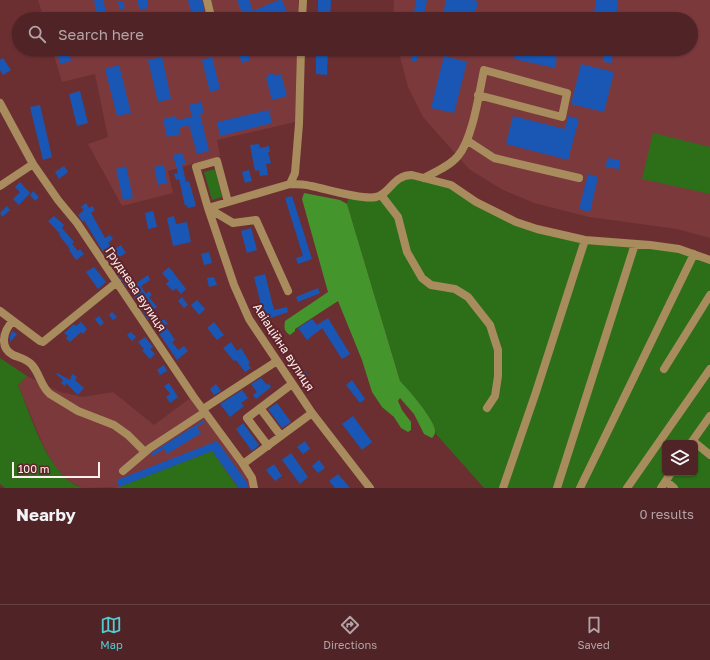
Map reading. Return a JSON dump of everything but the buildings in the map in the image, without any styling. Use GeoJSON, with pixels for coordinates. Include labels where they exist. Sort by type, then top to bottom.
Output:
{"type":"FeatureCollection","features":[{"type":"Feature","properties":{"kind":"street"},"geometry":{"type":"LineString","coordinates":[[207,0],[210,12]]}},
{"type":"Feature","properties":{"kind":"street"},"geometry":{"type":"LineString","coordinates":[[302,12],[303,0]]}},
{"type":"Feature","properties":{"kind":"street"},"geometry":{"type":"LineString","coordinates":[[290,184],[295,173],[299,124],[301,56]]}},
{"type":"Feature","properties":{"kind":"street"},"geometry":{"type":"LineString","coordinates":[[424,178],[448,165],[458,156],[468,141],[478,95],[484,70],[567,93],[562,117],[478,95]]}},
{"type":"Feature","properties":{"kind":"street","name":"Груднева вулиця"},"geometry":{"type":"LineString","coordinates":[[0,103],[33,164],[58,200],[77,223],[204,410],[243,464],[252,478],[254,488]]}},
{"type":"Feature","properties":{"kind":"street"},"geometry":{"type":"LineString","coordinates":[[468,141],[494,158],[579,178]]}},
{"type":"Feature","properties":{"kind":"street","name":"Авіаційна вулиця"},"geometry":{"type":"LineString","coordinates":[[228,202],[217,161],[196,167],[234,285],[249,319],[312,413],[370,488]]}},
{"type":"Feature","properties":{"kind":"street"},"geometry":{"type":"LineString","coordinates":[[0,186],[33,164]]}},
{"type":"Feature","properties":{"kind":"street"},"geometry":{"type":"LineString","coordinates":[[208,208],[290,184],[310,185],[357,196],[374,198],[381,195],[392,184],[406,175],[451,185],[476,202],[516,222],[537,229],[585,240],[679,249],[710,260]]}},
{"type":"Feature","properties":{"kind":"street"},"geometry":{"type":"LineString","coordinates":[[381,195],[398,217],[407,252],[422,278],[431,285],[455,289],[468,297],[490,325],[498,350],[498,376],[495,396],[488,408]]}},
{"type":"Feature","properties":{"kind":"street"},"geometry":{"type":"LineString","coordinates":[[208,208],[233,223],[256,220],[288,291]]}},
{"type":"Feature","properties":{"kind":"street"},"geometry":{"type":"LineString","coordinates":[[503,488],[585,240]]}},
{"type":"Feature","properties":{"kind":"street"},"geometry":{"type":"LineString","coordinates":[[557,488],[635,244]]}},
{"type":"Feature","properties":{"kind":"street"},"geometry":{"type":"LineString","coordinates":[[580,488],[694,254]]}},
{"type":"Feature","properties":{"kind":"street"},"geometry":{"type":"LineString","coordinates":[[0,311],[40,341],[46,340],[117,282]]}},
{"type":"Feature","properties":{"kind":"street"},"geometry":{"type":"LineString","coordinates":[[664,369],[710,296]]}},
{"type":"Feature","properties":{"kind":"street"},"geometry":{"type":"LineString","coordinates":[[13,321],[1,336],[0,343],[6,352],[31,363],[46,391],[55,398],[78,411],[114,425],[128,435],[145,452]]}},
{"type":"Feature","properties":{"kind":"street"},"geometry":{"type":"LineString","coordinates":[[123,471],[145,452],[277,360]]}},
{"type":"Feature","properties":{"kind":"street"},"geometry":{"type":"LineString","coordinates":[[626,488],[710,369]]}},
{"type":"Feature","properties":{"kind":"street"},"geometry":{"type":"LineString","coordinates":[[268,446],[247,418],[292,384]]}},
{"type":"Feature","properties":{"kind":"street"},"geometry":{"type":"LineString","coordinates":[[260,408],[281,436]]}},
{"type":"Feature","properties":{"kind":"street"},"geometry":{"type":"LineString","coordinates":[[243,464],[312,413]]}},
{"type":"Feature","properties":{"kind":"street"},"geometry":{"type":"LineString","coordinates":[[693,440],[710,416]]}},
{"type":"Feature","properties":{"kind":"street"},"geometry":{"type":"LineString","coordinates":[[698,446],[710,455]]}},
{"type":"Feature","properties":{"kind":"street"},"geometry":{"type":"LineString","coordinates":[[661,488],[669,476]]}},
{"type":"Feature","properties":{"kind":"street"},"geometry":{"type":"LineString","coordinates":[[666,481],[674,488]]}},
{"type":"Feature","properties":{"kind":"shaded area"},"geometry":{"type":"Polygon","coordinates":[[[38,0],[298,0],[298,12],[42,12],[38,0]]]}},
{"type":"Feature","properties":{"kind":"shaded area"},"geometry":{"type":"Polygon","coordinates":[[[394,0],[710,0],[710,238],[677,229],[589,217],[534,203],[501,189],[469,169],[423,117],[408,87],[400,56],[698,56],[698,12],[393,12],[394,0]]]}},
{"type":"Feature","properties":{"kind":"shaded area"},"geometry":{"type":"Polygon","coordinates":[[[54,56],[297,56],[295,122],[217,140],[220,156],[168,171],[173,193],[122,206],[88,144],[108,137],[95,74],[62,82],[54,56]]]}},
{"type":"Feature","properties":{"kind":"shaded area"},"geometry":{"type":"Polygon","coordinates":[[[27,376],[60,392],[83,397],[113,392],[154,425],[193,396],[243,464],[254,488],[83,488],[70,482],[55,467],[43,445],[18,385],[27,376]]]}},
{"type":"Feature","properties":{"kind":"green space"},"geometry":{"type":"Polygon","coordinates":[[[653,133],[710,147],[710,194],[642,179],[653,133]]]}},
{"type":"Feature","properties":{"kind":"green space"},"geometry":{"type":"Polygon","coordinates":[[[215,169],[222,197],[212,200],[204,172],[215,169]]]}},
{"type":"Feature","properties":{"kind":"green space"},"geometry":{"type":"Polygon","coordinates":[[[406,175],[441,182],[494,211],[561,235],[650,245],[710,260],[710,488],[484,488],[436,434],[427,413],[400,381],[347,204],[349,194],[375,198],[406,175]]]}},
{"type":"Feature","properties":{"kind":"green space"},"geometry":{"type":"Polygon","coordinates":[[[304,193],[340,200],[347,204],[400,381],[422,406],[432,422],[435,428],[435,433],[432,438],[424,434],[414,414],[400,398],[398,401],[402,410],[411,422],[411,430],[408,432],[401,428],[394,417],[382,407],[372,392],[362,360],[338,301],[295,329],[295,331],[290,335],[286,331],[285,321],[328,292],[302,199],[304,193]]]}},
{"type":"Feature","properties":{"kind":"green space"},"geometry":{"type":"Polygon","coordinates":[[[0,358],[27,376],[18,385],[45,449],[60,472],[70,482],[83,488],[5,488],[0,484],[0,358]]]}},
{"type":"Feature","properties":{"kind":"green space"},"geometry":{"type":"Polygon","coordinates":[[[212,451],[238,488],[108,488],[119,487],[212,451]]]}}]}
